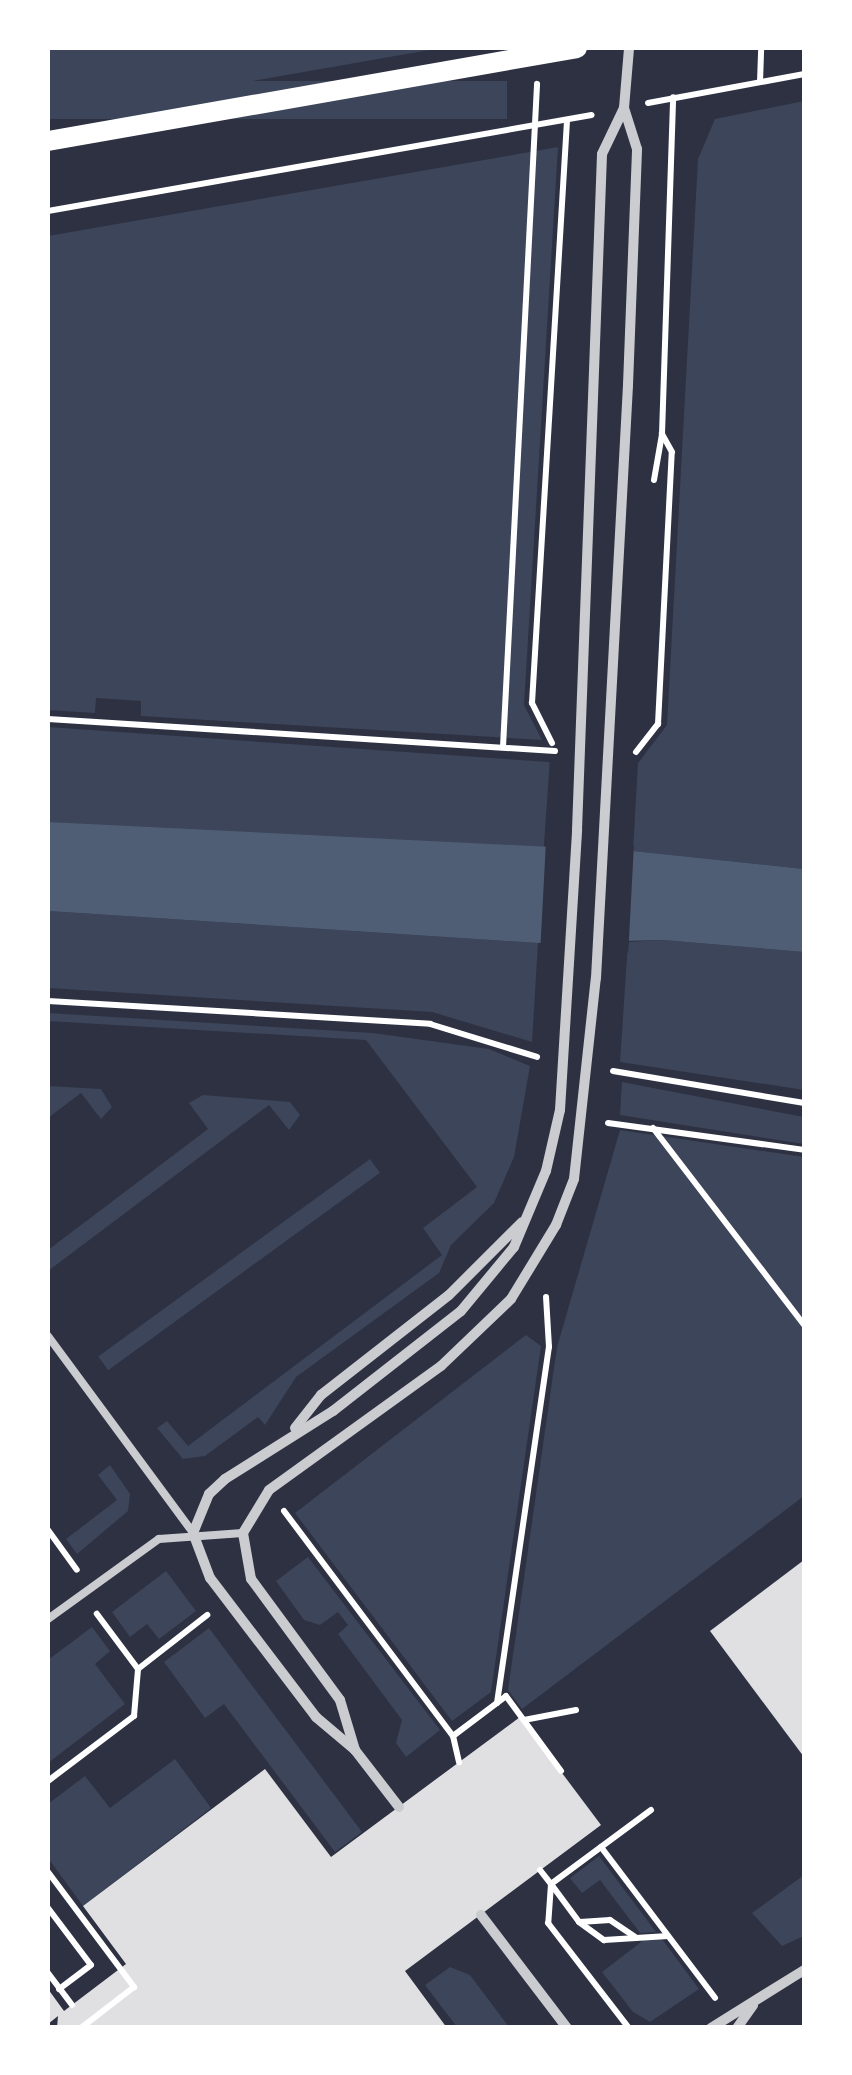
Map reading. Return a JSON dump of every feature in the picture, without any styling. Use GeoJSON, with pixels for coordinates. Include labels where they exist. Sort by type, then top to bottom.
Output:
{"type":"FeatureCollection","features":[{"type":"Feature","properties":{"kind":"main road"},"geometry":{"type":"LineString","coordinates":[[48,141],[577,48]]}},
{"type":"Feature","properties":{"kind":"street"},"geometry":{"type":"LineString","coordinates":[[399,1807],[355,1750],[316,1717],[202,1566],[193,1533],[209,1494],[294,1430],[333,1411],[462,1311],[514,1246],[560,1110],[577,830],[602,154],[624,108],[629,48]]}},
{"type":"Feature","properties":{"kind":"street"},"geometry":{"type":"LineString","coordinates":[[355,1750],[340,1700],[251,1579],[243,1533],[269,1490],[441,1366],[511,1298],[536,1262],[574,1179],[596,978],[609,754],[637,149],[624,108]]}},
{"type":"Feature","properties":{"kind":"street"},"geometry":{"type":"LineString","coordinates":[[294,1430],[322,1395],[449,1295],[526,1218]]}},
{"type":"Feature","properties":{"kind":"street"},"geometry":{"type":"LineString","coordinates":[[481,1915],[567,2028]]}},
{"type":"Feature","properties":{"kind":"street"},"geometry":{"type":"LineString","coordinates":[[711,2028],[728,2014],[753,2006],[804,1970]]}},
{"type":"Feature","properties":{"kind":"street"},"geometry":{"type":"LineString","coordinates":[[737,2028],[753,2006]]}},
{"type":"Feature","properties":{"kind":"lane"},"geometry":{"type":"LineString","coordinates":[[48,1336],[193,1533]]}},
{"type":"Feature","properties":{"kind":"lane"},"geometry":{"type":"LineString","coordinates":[[48,1619],[147,1545],[193,1533],[243,1533]]}},
{"type":"Feature","properties":{"kind":"path"},"geometry":{"type":"LineString","coordinates":[[760,48],[760,82]]}},
{"type":"Feature","properties":{"kind":"path"},"geometry":{"type":"LineString","coordinates":[[609,754],[634,755],[658,724],[672,452],[662,434],[673,97],[804,74]]}},
{"type":"Feature","properties":{"kind":"path"},"geometry":{"type":"LineString","coordinates":[[48,210],[566,120],[532,703],[556,751],[48,719]]}},
{"type":"Feature","properties":{"kind":"path"},"geometry":{"type":"LineString","coordinates":[[503,747],[536,125]]}},
{"type":"Feature","properties":{"kind":"path"},"geometry":{"type":"LineString","coordinates":[[48,1001],[430,1024],[539,1057],[539,1072]]}},
{"type":"Feature","properties":{"kind":"path"},"geometry":{"type":"LineString","coordinates":[[606,1070],[804,1103]]}},
{"type":"Feature","properties":{"kind":"path"},"geometry":{"type":"LineString","coordinates":[[602,1122],[804,1150]]}},
{"type":"Feature","properties":{"kind":"path"},"geometry":{"type":"LineString","coordinates":[[653,1128],[804,1326]]}},
{"type":"Feature","properties":{"kind":"path"},"geometry":{"type":"LineString","coordinates":[[497,1703],[550,1347],[536,1262]]}},
{"type":"Feature","properties":{"kind":"path"},"geometry":{"type":"LineString","coordinates":[[269,1490],[453,1736],[459,1762]]}},
{"type":"Feature","properties":{"kind":"path"},"geometry":{"type":"LineString","coordinates":[[48,1530],[138,1668],[134,1716],[48,1781]]}},
{"type":"Feature","properties":{"kind":"path"},"geometry":{"type":"LineString","coordinates":[[138,1668],[228,1599]]}},
{"type":"Feature","properties":{"kind":"path"},"geometry":{"type":"LineString","coordinates":[[453,1736],[506,1696],[560,1771]]}},
{"type":"Feature","properties":{"kind":"path"},"geometry":{"type":"LineString","coordinates":[[524,1720],[576,1710]]}},
{"type":"Feature","properties":{"kind":"path"},"geometry":{"type":"LineString","coordinates":[[629,2028],[548,1922],[551,1884],[650,1810]]}},
{"type":"Feature","properties":{"kind":"path"},"geometry":{"type":"LineString","coordinates":[[601,1847],[728,2014]]}},
{"type":"Feature","properties":{"kind":"path"},"geometry":{"type":"LineString","coordinates":[[540,1870],[579,1922],[604,1940],[668,1936]]}},
{"type":"Feature","properties":{"kind":"path"},"geometry":{"type":"LineString","coordinates":[[48,1872],[134,1987],[80,2028]]}},
{"type":"Feature","properties":{"kind":"path"},"geometry":{"type":"LineString","coordinates":[[48,1908],[91,1965],[59,1989]]}},
{"type":"Feature","properties":{"kind":"path"},"geometry":{"type":"LineString","coordinates":[[579,1922],[610,1920],[636,1937]]}},
{"type":"Feature","properties":{"kind":"path"},"geometry":{"type":"LineString","coordinates":[[48,1973],[72,2006]]}},
{"type":"Feature","properties":{"kind":"shaded area"},"geometry":{"type":"Polygon","coordinates":[[[48,48],[441,48],[48,117],[48,48]]]}},
{"type":"Feature","properties":{"kind":"shaded area"},"geometry":{"type":"Polygon","coordinates":[[[48,81],[507,81],[507,119],[48,119],[48,81]]]}},
{"type":"Feature","properties":{"kind":"shaded area"},"geometry":{"type":"Polygon","coordinates":[[[804,101],[804,869],[633,851],[638,763],[667,725],[698,159],[715,119],[804,101]]]}},
{"type":"Feature","properties":{"kind":"shaded area"},"geometry":{"type":"Polygon","coordinates":[[[558,147],[524,705],[542,740],[141,716],[141,701],[96,698],[95,713],[48,710],[48,236],[558,147]]]}},
{"type":"Feature","properties":{"kind":"shaded area"},"geometry":{"type":"Polygon","coordinates":[[[48,727],[550,762],[543,857],[48,822],[48,727]]]}},
{"type":"Feature","properties":{"kind":"shaded area"},"geometry":{"type":"Polygon","coordinates":[[[48,822],[633,851],[804,869],[804,952],[663,940],[538,943],[48,911],[48,822]]]}},
{"type":"Feature","properties":{"kind":"shaded area"},"geometry":{"type":"Polygon","coordinates":[[[48,911],[538,943],[532,1042],[432,1012],[48,988],[48,911]]]}},
{"type":"Feature","properties":{"kind":"shaded area"},"geometry":{"type":"Polygon","coordinates":[[[663,940],[804,952],[804,1090],[620,1062],[628,942],[663,940]]]}},
{"type":"Feature","properties":{"kind":"shaded area"},"geometry":{"type":"Polygon","coordinates":[[[48,1013],[373,1033],[489,1049],[530,1066],[514,1157],[494,1203],[451,1245],[439,1273],[296,1377],[265,1425],[258,1417],[205,1456],[183,1459],[157,1428],[167,1421],[188,1446],[442,1255],[423,1228],[477,1187],[366,1040],[48,1021],[48,1013]]]}},
{"type":"Feature","properties":{"kind":"shaded area"},"geometry":{"type":"Polygon","coordinates":[[[622,1082],[804,1117],[804,1144],[620,1115],[622,1082]]]}},
{"type":"Feature","properties":{"kind":"shaded area"},"geometry":{"type":"Polygon","coordinates":[[[48,1086],[101,1089],[112,1107],[101,1119],[81,1093],[48,1118],[48,1086]]]}},
{"type":"Feature","properties":{"kind":"shaded area"},"geometry":{"type":"Polygon","coordinates":[[[203,1095],[290,1102],[300,1115],[289,1130],[269,1105],[48,1271],[48,1250],[208,1129],[189,1103],[203,1095]]]}},
{"type":"Feature","properties":{"kind":"shaded area"},"geometry":{"type":"Polygon","coordinates":[[[620,1130],[804,1157],[804,1496],[522,1709],[508,1690],[557,1347],[620,1130]]]}},
{"type":"Feature","properties":{"kind":"shaded area"},"geometry":{"type":"Polygon","coordinates":[[[370,1159],[380,1173],[108,1370],[98,1356],[370,1159]]]}},
{"type":"Feature","properties":{"kind":"shaded area"},"geometry":{"type":"Polygon","coordinates":[[[526,1335],[541,1346],[491,1692],[452,1721],[295,1513],[526,1335]]]}},
{"type":"Feature","properties":{"kind":"shaded area"},"geometry":{"type":"Polygon","coordinates":[[[110,1465],[130,1494],[128,1511],[77,1554],[66,1539],[117,1500],[98,1475],[110,1465]]]}},
{"type":"Feature","properties":{"kind":"shaded area"},"geometry":{"type":"Polygon","coordinates":[[[308,1557],[440,1730],[406,1757],[396,1743],[402,1720],[338,1634],[348,1625],[338,1612],[320,1625],[304,1620],[276,1581],[308,1557]]]}},
{"type":"Feature","properties":{"kind":"shaded area"},"geometry":{"type":"Polygon","coordinates":[[[166,1571],[196,1611],[159,1639],[147,1624],[130,1637],[112,1612],[166,1571]]]}},
{"type":"Feature","properties":{"kind":"shaded area"},"geometry":{"type":"Polygon","coordinates":[[[92,1627],[110,1651],[95,1664],[125,1704],[48,1763],[48,1660],[92,1627]]]}},
{"type":"Feature","properties":{"kind":"shaded area"},"geometry":{"type":"Polygon","coordinates":[[[209,1628],[362,1832],[335,1852],[224,1704],[205,1718],[164,1662],[209,1628]]]}},
{"type":"Feature","properties":{"kind":"shaded area"},"geometry":{"type":"Polygon","coordinates":[[[175,1759],[211,1808],[83,1906],[48,1858],[48,1804],[85,1776],[110,1808],[175,1759]]]}},
{"type":"Feature","properties":{"kind":"shaded area"},"geometry":{"type":"Polygon","coordinates":[[[599,1856],[656,1932],[640,1933],[600,1880],[582,1893],[570,1878],[599,1856]]]}},
{"type":"Feature","properties":{"kind":"shaded area"},"geometry":{"type":"Polygon","coordinates":[[[804,1875],[804,1936],[782,1946],[752,1913],[804,1875]]]}},
{"type":"Feature","properties":{"kind":"shaded area"},"geometry":{"type":"Polygon","coordinates":[[[645,1939],[662,1939],[699,1989],[650,2022],[633,2012],[602,1972],[645,1939]]]}},
{"type":"Feature","properties":{"kind":"shaded area"},"geometry":{"type":"Polygon","coordinates":[[[450,1967],[470,1975],[509,2027],[457,2027],[425,1985],[450,1967]]]}},
{"type":"Feature","properties":{"kind":"pier"},"geometry":{"type":"Polygon","coordinates":[[[546,841],[634,846],[628,952],[540,948],[546,841]]]}},
{"type":"Feature","properties":{"kind":"building"},"geometry":{"type":"Polygon","coordinates":[[[804,1560],[804,1757],[710,1631],[804,1560]]]}},
{"type":"Feature","properties":{"kind":"building"},"geometry":{"type":"Polygon","coordinates":[[[520,1717],[601,1825],[405,1971],[447,2028],[57,2028],[58,2016],[48,2024],[48,1989],[64,2011],[126,1964],[83,1906],[265,1769],[331,1857],[520,1717]]]}}]}
